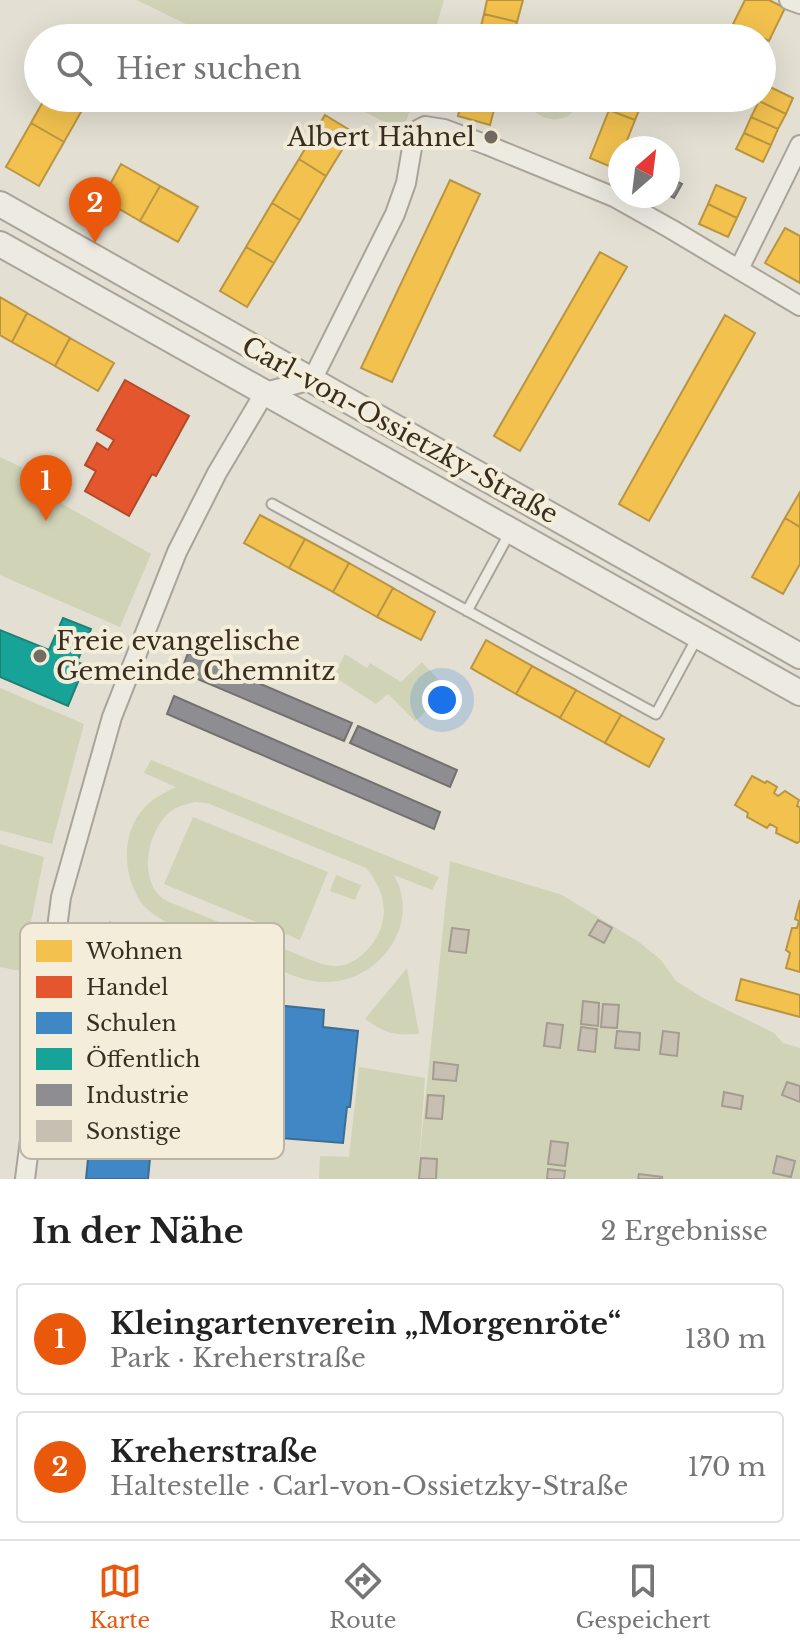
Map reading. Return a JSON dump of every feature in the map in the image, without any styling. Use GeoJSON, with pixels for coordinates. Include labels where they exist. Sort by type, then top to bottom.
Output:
{"type":"FeatureCollection","features":[{"type":"Feature","properties":{"kind":"street"},"geometry":{"type":"LineString","coordinates":[[789,0],[800,4]]}},
{"type":"Feature","properties":{"kind":"street"},"geometry":{"type":"LineString","coordinates":[[58,923],[61,897],[112,717],[177,552],[217,473],[265,392],[312,380],[395,214],[406,183],[414,136],[419,129],[434,126],[614,197],[800,306]]}},
{"type":"Feature","properties":{"kind":"street"},"geometry":{"type":"LineString","coordinates":[[739,269],[800,145]]}},
{"type":"Feature","properties":{"kind":"street","name":"Carl-von-Ossietzky-Straße"},"geometry":{"type":"LineString","coordinates":[[0,204],[800,656]]}},
{"type":"Feature","properties":{"kind":"street","name":"Carl-von-Ossietzky-Straße"},"geometry":{"type":"LineString","coordinates":[[0,244],[800,693]]}},
{"type":"Feature","properties":{"kind":"street"},"geometry":{"type":"LineString","coordinates":[[25,1179],[28,1159]]}},
{"type":"Feature","properties":{"kind":"lane"},"geometry":{"type":"LineString","coordinates":[[272,504],[656,714],[698,636]]}},
{"type":"Feature","properties":{"kind":"lane"},"geometry":{"type":"LineString","coordinates":[[467,611],[511,531]]}},
{"type":"Feature","properties":{"kind":"green space"},"geometry":{"type":"Polygon","coordinates":[[[137,0],[444,0],[437,24],[186,24],[137,0]]]}},
{"type":"Feature","properties":{"kind":"green space"},"geometry":{"type":"Polygon","coordinates":[[[364,112],[409,112],[403,131],[364,112]]]}},
{"type":"Feature","properties":{"kind":"green space"},"geometry":{"type":"Polygon","coordinates":[[[535,112],[572,112],[554,119],[535,112]]]}},
{"type":"Feature","properties":{"kind":"green space"},"geometry":{"type":"Polygon","coordinates":[[[0,457],[40,476],[34,488],[151,554],[120,627],[0,575],[0,457]]]}},
{"type":"Feature","properties":{"kind":"green space"},"geometry":{"type":"Polygon","coordinates":[[[345,654],[367,668],[370,663],[401,682],[422,662],[449,691],[415,721],[388,694],[376,704],[333,676],[345,654]]]}},
{"type":"Feature","properties":{"kind":"green space"},"geometry":{"type":"Polygon","coordinates":[[[0,688],[84,724],[52,844],[0,830],[0,688]]]}},
{"type":"Feature","properties":{"kind":"green space"},"geometry":{"type":"Polygon","coordinates":[[[151,760],[439,877],[432,890],[394,875],[402,899],[401,923],[388,950],[369,968],[347,979],[334,981],[321,982],[295,976],[284,971],[284,949],[334,966],[356,960],[368,949],[383,922],[383,905],[376,882],[366,868],[207,803],[195,802],[171,811],[157,828],[149,851],[149,875],[160,897],[220,923],[168,923],[145,907],[137,896],[128,871],[127,857],[136,819],[147,804],[176,787],[144,773],[151,760]]]}},
{"type":"Feature","properties":{"kind":"green space"},"geometry":{"type":"Polygon","coordinates":[[[193,817],[328,872],[300,940],[284,933],[284,923],[259,923],[164,884],[193,817]]]}},
{"type":"Feature","properties":{"kind":"green space"},"geometry":{"type":"Polygon","coordinates":[[[0,844],[44,857],[31,923],[20,923],[20,971],[0,967],[0,844]]]}},
{"type":"Feature","properties":{"kind":"green space"},"geometry":{"type":"Polygon","coordinates":[[[450,861],[562,895],[639,942],[661,960],[676,981],[774,1033],[783,1043],[800,1048],[800,1179],[319,1179],[320,1156],[349,1157],[359,1067],[425,1078],[419,1161],[450,861]]]}},
{"type":"Feature","properties":{"kind":"green space"},"geometry":{"type":"Polygon","coordinates":[[[336,875],[361,885],[355,900],[330,891],[336,875]]]}},
{"type":"Feature","properties":{"kind":"green space"},"geometry":{"type":"Polygon","coordinates":[[[407,968],[419,1034],[390,1032],[365,1019],[407,968]]]}},
{"type":"Feature","properties":{"kind":"building: Wohnen"},"geometry":{"type":"Polygon","coordinates":[[[487,0],[523,0],[517,22],[484,14],[487,0]]]}},
{"type":"Feature","properties":{"kind":"building: Wohnen"},"geometry":{"type":"Polygon","coordinates":[[[745,0],[769,0],[785,8],[776,27],[776,24],[733,24],[745,0]]]}},
{"type":"Feature","properties":{"kind":"building: Wohnen"},"geometry":{"type":"Polygon","coordinates":[[[484,14],[517,22],[516,24],[482,24],[484,14]]]}},
{"type":"Feature","properties":{"kind":"building: Wohnen"},"geometry":{"type":"Polygon","coordinates":[[[776,90],[793,98],[786,114],[776,109],[776,90]]]}},
{"type":"Feature","properties":{"kind":"building: Wohnen"},"geometry":{"type":"Polygon","coordinates":[[[776,109],[786,114],[778,129],[751,117],[754,112],[776,112],[776,109]]]}},
{"type":"Feature","properties":{"kind":"building: Wohnen"},"geometry":{"type":"Polygon","coordinates":[[[37,112],[81,112],[64,142],[31,123],[37,112]]]}},
{"type":"Feature","properties":{"kind":"building: Wohnen"},"geometry":{"type":"Polygon","coordinates":[[[459,112],[493,112],[490,125],[458,116],[459,112]]]}},
{"type":"Feature","properties":{"kind":"building: Wohnen"},"geometry":{"type":"Polygon","coordinates":[[[608,112],[614,112],[635,120],[629,136],[608,136],[608,166],[590,158],[608,112]]]}},
{"type":"Feature","properties":{"kind":"building: Wohnen"},"geometry":{"type":"Polygon","coordinates":[[[614,112],[638,112],[635,120],[614,112]]]}},
{"type":"Feature","properties":{"kind":"building: Wohnen"},"geometry":{"type":"Polygon","coordinates":[[[325,115],[353,132],[326,176],[299,159],[325,115]]]}},
{"type":"Feature","properties":{"kind":"building: Wohnen"},"geometry":{"type":"Polygon","coordinates":[[[751,117],[778,129],[771,145],[744,133],[751,117]]]}},
{"type":"Feature","properties":{"kind":"building: Wohnen"},"geometry":{"type":"Polygon","coordinates":[[[31,123],[64,142],[39,186],[6,167],[31,123]]]}},
{"type":"Feature","properties":{"kind":"building: Wohnen"},"geometry":{"type":"Polygon","coordinates":[[[744,133],[771,145],[763,162],[736,149],[744,133]]]}},
{"type":"Feature","properties":{"kind":"building: Wohnen"},"geometry":{"type":"Polygon","coordinates":[[[299,159],[326,176],[300,220],[272,203],[299,159]]]}},
{"type":"Feature","properties":{"kind":"building: Wohnen"},"geometry":{"type":"Polygon","coordinates":[[[121,164],[160,186],[140,221],[102,199],[121,164]]]}},
{"type":"Feature","properties":{"kind":"building: Wohnen"},"geometry":{"type":"Polygon","coordinates":[[[450,180],[480,194],[392,382],[361,368],[450,180]]]}},
{"type":"Feature","properties":{"kind":"building: Wohnen"},"geometry":{"type":"Polygon","coordinates":[[[716,185],[746,198],[737,218],[708,204],[716,185]]]}},
{"type":"Feature","properties":{"kind":"building: Wohnen"},"geometry":{"type":"Polygon","coordinates":[[[160,186],[198,207],[178,242],[140,221],[160,186]]]}},
{"type":"Feature","properties":{"kind":"building: Wohnen"},"geometry":{"type":"Polygon","coordinates":[[[272,203],[300,220],[274,263],[246,247],[272,203]]]}},
{"type":"Feature","properties":{"kind":"building: Wohnen"},"geometry":{"type":"Polygon","coordinates":[[[708,204],[737,218],[728,237],[699,224],[708,204]]]}},
{"type":"Feature","properties":{"kind":"building: Wohnen"},"geometry":{"type":"Polygon","coordinates":[[[785,228],[800,236],[800,283],[765,263],[785,228]]]}},
{"type":"Feature","properties":{"kind":"building: Wohnen"},"geometry":{"type":"Polygon","coordinates":[[[246,247],[274,263],[247,307],[220,291],[246,247]]]}},
{"type":"Feature","properties":{"kind":"building: Wohnen"},"geometry":{"type":"Polygon","coordinates":[[[600,252],[627,267],[520,451],[494,436],[600,252]]]}},
{"type":"Feature","properties":{"kind":"building: Wohnen"},"geometry":{"type":"Polygon","coordinates":[[[0,297],[27,313],[12,342],[0,335],[0,297]]]}},
{"type":"Feature","properties":{"kind":"building: Wohnen"},"geometry":{"type":"Polygon","coordinates":[[[27,313],[70,338],[55,366],[12,342],[27,313]]]}},
{"type":"Feature","properties":{"kind":"building: Wohnen"},"geometry":{"type":"Polygon","coordinates":[[[725,315],[755,333],[649,521],[619,504],[725,315]]]}},
{"type":"Feature","properties":{"kind":"building: Wohnen"},"geometry":{"type":"Polygon","coordinates":[[[70,338],[114,363],[98,391],[55,366],[70,338]]]}},
{"type":"Feature","properties":{"kind":"building: Wohnen"},"geometry":{"type":"Polygon","coordinates":[[[800,492],[800,527],[785,518],[800,492]]]}},
{"type":"Feature","properties":{"kind":"building: Wohnen"},"geometry":{"type":"Polygon","coordinates":[[[260,515],[305,539],[289,568],[244,543],[260,515]]]}},
{"type":"Feature","properties":{"kind":"building: Wohnen"},"geometry":{"type":"Polygon","coordinates":[[[785,518],[800,527],[800,564],[783,594],[752,577],[785,518]]]}},
{"type":"Feature","properties":{"kind":"building: Wohnen"},"geometry":{"type":"Polygon","coordinates":[[[305,539],[349,563],[333,592],[289,568],[305,539]]]}},
{"type":"Feature","properties":{"kind":"building: Wohnen"},"geometry":{"type":"Polygon","coordinates":[[[349,563],[393,588],[377,617],[333,592],[349,563]]]}},
{"type":"Feature","properties":{"kind":"building: Wohnen"},"geometry":{"type":"Polygon","coordinates":[[[393,588],[435,612],[421,640],[377,617],[393,588]]]}},
{"type":"Feature","properties":{"kind":"building: Wohnen"},"geometry":{"type":"Polygon","coordinates":[[[486,640],[532,666],[516,694],[471,668],[486,640]]]}},
{"type":"Feature","properties":{"kind":"building: Wohnen"},"geometry":{"type":"Polygon","coordinates":[[[532,666],[576,690],[560,718],[516,694],[532,666]]]}},
{"type":"Feature","properties":{"kind":"building: Wohnen"},"geometry":{"type":"Polygon","coordinates":[[[576,690],[621,715],[605,743],[560,718],[576,690]]]}},
{"type":"Feature","properties":{"kind":"building: Wohnen"},"geometry":{"type":"Polygon","coordinates":[[[621,715],[664,739],[649,767],[605,743],[621,715]]]}},
{"type":"Feature","properties":{"kind":"building: Wohnen"},"geometry":{"type":"Polygon","coordinates":[[[752,776],[777,787],[774,793],[778,796],[785,791],[799,800],[800,841],[797,843],[776,833],[777,828],[770,824],[767,828],[747,817],[748,813],[735,805],[752,776]]]}},
{"type":"Feature","properties":{"kind":"building: Wohnen"},"geometry":{"type":"Polygon","coordinates":[[[800,900],[800,972],[786,968],[790,953],[786,950],[792,928],[797,928],[799,921],[795,919],[800,900]]]}},
{"type":"Feature","properties":{"kind":"building: Wohnen"},"geometry":{"type":"Polygon","coordinates":[[[741,979],[800,995],[800,1017],[736,1000],[741,979]]]}},
{"type":"Feature","properties":{"kind":"building: Handel"},"geometry":{"type":"Polygon","coordinates":[[[125,380],[189,416],[156,476],[152,474],[129,516],[85,491],[96,471],[85,465],[97,443],[108,450],[114,440],[97,430],[125,380]]]}},
{"type":"Feature","properties":{"kind":"building: Schulen"},"geometry":{"type":"Polygon","coordinates":[[[284,1006],[324,1010],[323,1027],[358,1031],[343,1143],[284,1138],[284,1006]]]}},
{"type":"Feature","properties":{"kind":"building: Schulen"},"geometry":{"type":"Polygon","coordinates":[[[88,1159],[150,1159],[148,1179],[86,1179],[88,1159]]]}},
{"type":"Feature","properties":{"kind":"building: Öffentlich","name":"Freie evangelische Gemeinde Chemnitz"},"geometry":{"type":"Polygon","coordinates":[[[63,618],[91,629],[77,662],[85,665],[68,706],[0,677],[0,630],[49,650],[63,618]]]}},
{"type":"Feature","properties":{"kind":"building: Industrie"},"geometry":{"type":"Polygon","coordinates":[[[188,653],[352,723],[344,741],[181,672],[188,653]]]}},
{"type":"Feature","properties":{"kind":"building: Industrie"},"geometry":{"type":"Polygon","coordinates":[[[174,696],[440,812],[434,829],[167,714],[174,696]]]}},
{"type":"Feature","properties":{"kind":"building: Industrie"},"geometry":{"type":"Polygon","coordinates":[[[358,726],[457,770],[450,787],[350,743],[358,726]]]}},
{"type":"Feature","properties":{"kind":"building: Sonstige"},"geometry":{"type":"Polygon","coordinates":[[[598,920],[612,928],[604,943],[589,935],[598,920]]]}},
{"type":"Feature","properties":{"kind":"building: Sonstige"},"geometry":{"type":"Polygon","coordinates":[[[452,928],[469,930],[466,953],[449,951],[452,928]]]}},
{"type":"Feature","properties":{"kind":"building: Sonstige"},"geometry":{"type":"Polygon","coordinates":[[[583,1001],[599,1003],[598,1026],[581,1024],[583,1001]]]}},
{"type":"Feature","properties":{"kind":"building: Sonstige"},"geometry":{"type":"Polygon","coordinates":[[[603,1004],[619,1005],[617,1028],[601,1027],[603,1004]]]}},
{"type":"Feature","properties":{"kind":"building: Sonstige"},"geometry":{"type":"Polygon","coordinates":[[[547,1023],[563,1025],[560,1048],[544,1046],[547,1023]]]}},
{"type":"Feature","properties":{"kind":"building: Sonstige"},"geometry":{"type":"Polygon","coordinates":[[[581,1027],[597,1029],[595,1052],[578,1050],[581,1027]]]}},
{"type":"Feature","properties":{"kind":"building: Sonstige"},"geometry":{"type":"Polygon","coordinates":[[[617,1031],[640,1033],[639,1050],[615,1048],[617,1031]]]}},
{"type":"Feature","properties":{"kind":"building: Sonstige"},"geometry":{"type":"Polygon","coordinates":[[[663,1031],[679,1033],[677,1056],[660,1054],[663,1031]]]}},
{"type":"Feature","properties":{"kind":"building: Sonstige"},"geometry":{"type":"Polygon","coordinates":[[[434,1062],[458,1065],[456,1081],[433,1079],[434,1062]]]}},
{"type":"Feature","properties":{"kind":"building: Sonstige"},"geometry":{"type":"Polygon","coordinates":[[[787,1082],[800,1086],[800,1102],[782,1095],[787,1082]]]}},
{"type":"Feature","properties":{"kind":"building: Sonstige"},"geometry":{"type":"Polygon","coordinates":[[[724,1092],[743,1096],[741,1109],[722,1106],[724,1092]]]}},
{"type":"Feature","properties":{"kind":"building: Sonstige"},"geometry":{"type":"Polygon","coordinates":[[[428,1095],[444,1096],[442,1119],[426,1118],[428,1095]]]}},
{"type":"Feature","properties":{"kind":"building: Sonstige"},"geometry":{"type":"Polygon","coordinates":[[[551,1141],[568,1143],[565,1166],[548,1164],[551,1141]]]}},
{"type":"Feature","properties":{"kind":"building: Sonstige"},"geometry":{"type":"Polygon","coordinates":[[[777,1156],[795,1161],[791,1177],[773,1173],[777,1156]]]}},
{"type":"Feature","properties":{"kind":"building: Sonstige"},"geometry":{"type":"Polygon","coordinates":[[[421,1158],[437,1159],[436,1179],[419,1179],[421,1158]]]}},
{"type":"Feature","properties":{"kind":"building: Sonstige"},"geometry":{"type":"Polygon","coordinates":[[[548,1169],[565,1171],[564,1179],[547,1179],[548,1169]]]}},
{"type":"Feature","properties":{"kind":"building: Sonstige"},"geometry":{"type":"Polygon","coordinates":[[[639,1174],[662,1177],[662,1179],[638,1179],[639,1174]]]}},
{"type":"Feature","properties":{"kind":"place","name":"Albert Hähnel"},"geometry":{"type":"Point","coordinates":[491,137]}},
{"type":"Feature","properties":{"kind":"place","name":"Kreherstraße"},"geometry":{"type":"Point","coordinates":[95,243]}},
{"type":"Feature","properties":{"kind":"place","name":"Kleingartenverein „Morgenröte“"},"geometry":{"type":"Point","coordinates":[46,521]}},
{"type":"Feature","properties":{"kind":"place","name":"Freie evangelische Gemeinde Chemnitz"},"geometry":{"type":"Point","coordinates":[40,656]}}]}
